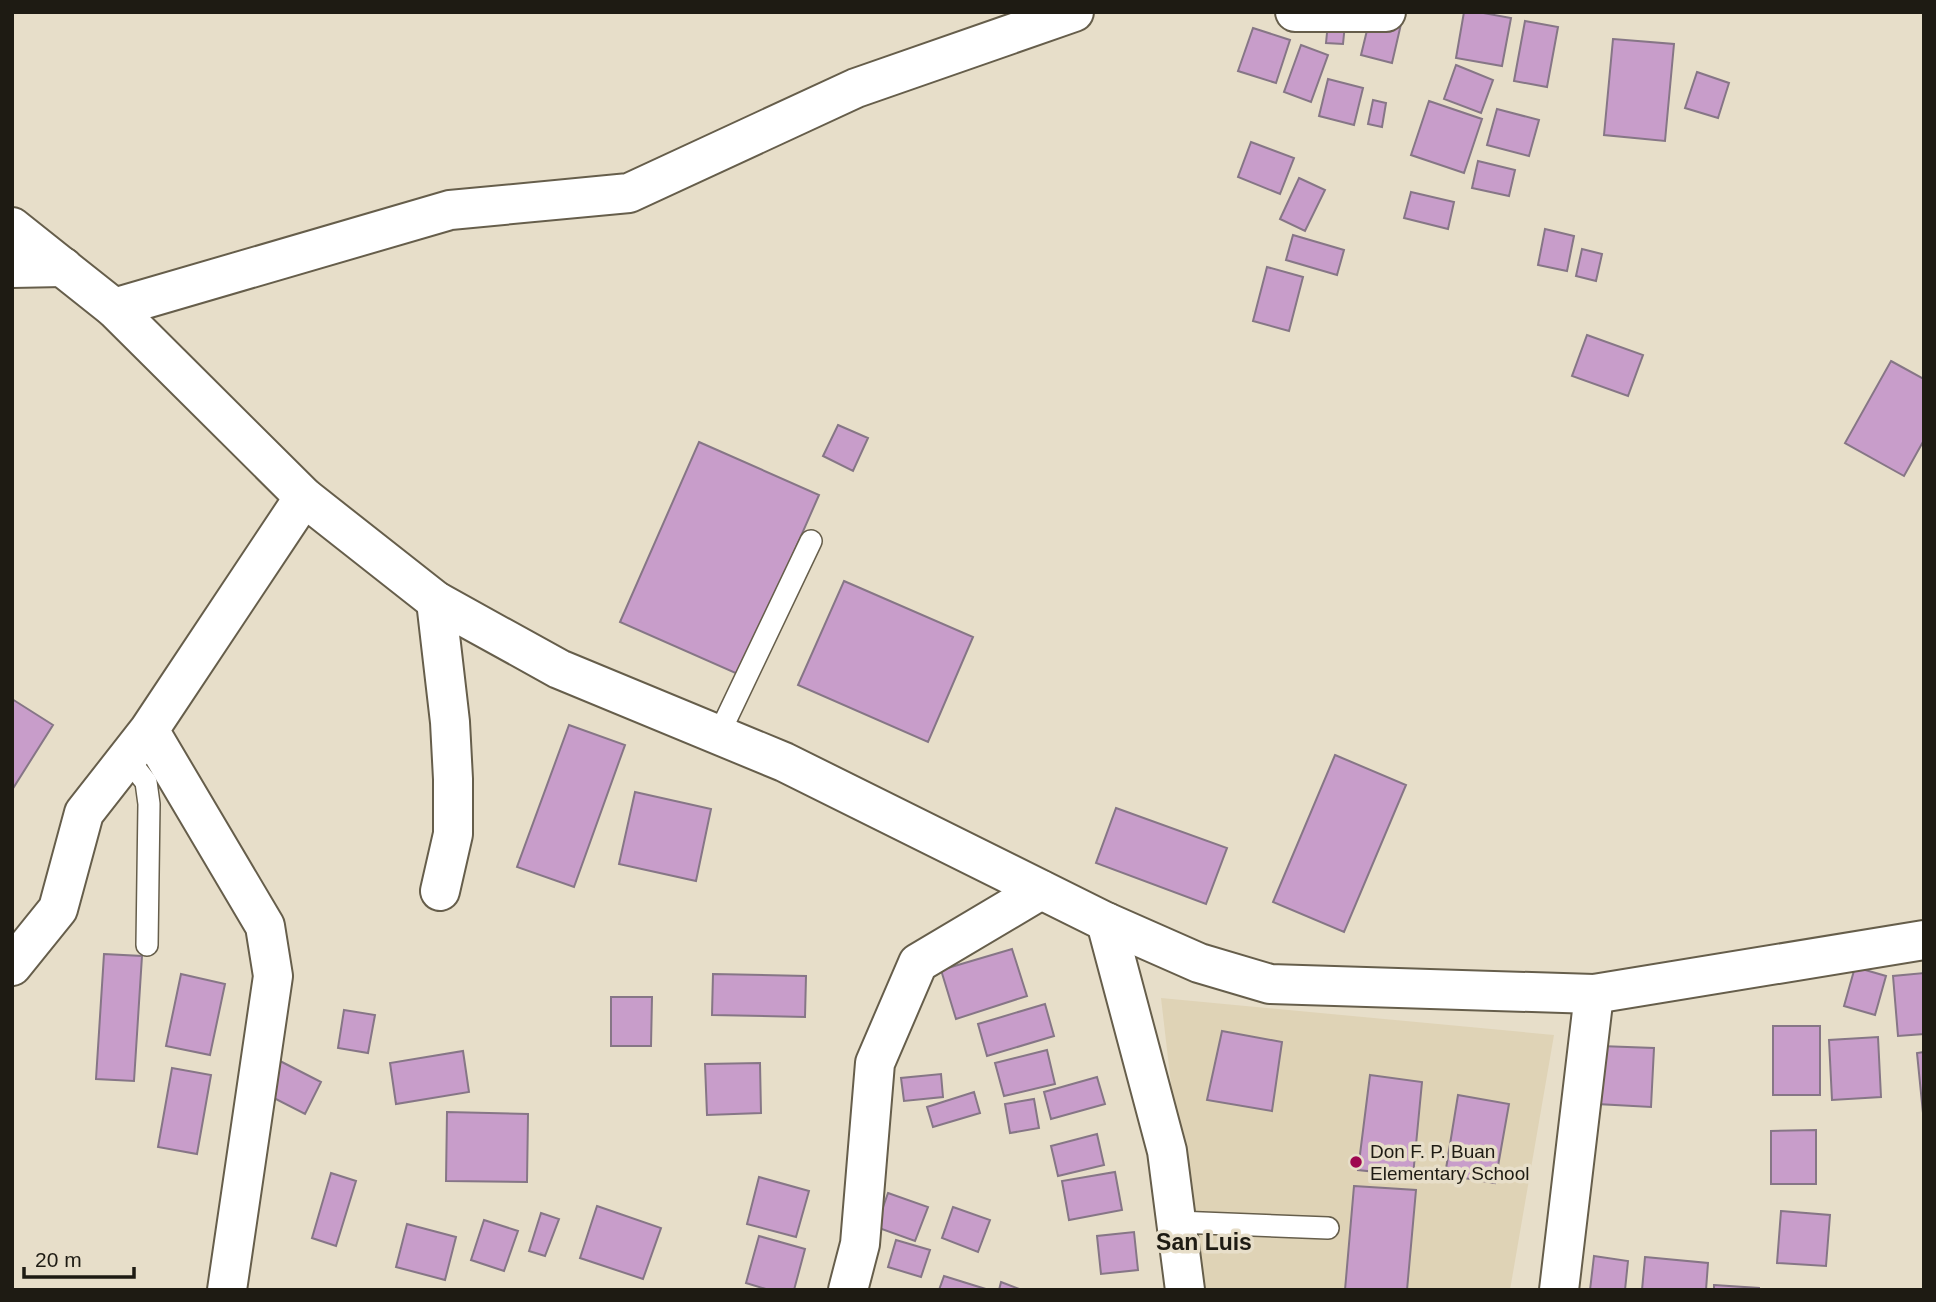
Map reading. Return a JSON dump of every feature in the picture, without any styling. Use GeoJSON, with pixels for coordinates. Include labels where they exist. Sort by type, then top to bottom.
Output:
{"type":"FeatureCollection","features":[{"type":"Feature","properties":{"kind":"street"},"geometry":{"type":"LineString","coordinates":[[114,308],[450,211],[629,193],[856,88],[1074,12]]}},
{"type":"Feature","properties":{"kind":"street"},"geometry":{"type":"LineString","coordinates":[[1296,12],[1386,12]]}},
{"type":"Feature","properties":{"kind":"street"},"geometry":{"type":"LineString","coordinates":[[12,227],[114,308],[304,497],[436,601],[559,669],[784,762],[1106,922],[1199,963],[1270,984],[1594,994],[1924,940]]}},
{"type":"Feature","properties":{"kind":"street"},"geometry":{"type":"LineString","coordinates":[[12,268],[63,267]]}},
{"type":"Feature","properties":{"kind":"street"},"geometry":{"type":"LineString","coordinates":[[12,966],[58,909],[84,813],[138,744],[304,497]]}},
{"type":"Feature","properties":{"kind":"street"},"geometry":{"type":"LineString","coordinates":[[436,601],[450,722],[453,779],[453,834],[440,891]]}},
{"type":"Feature","properties":{"kind":"street"},"geometry":{"type":"LineString","coordinates":[[138,744],[265,926],[273,976],[225,1289]]}},
{"type":"Feature","properties":{"kind":"street"},"geometry":{"type":"LineString","coordinates":[[848,1290],[860,1244],[875,1063],[918,963],[1041,890]]}},
{"type":"Feature","properties":{"kind":"street"},"geometry":{"type":"LineString","coordinates":[[1106,922],[1167,1151],[1185,1290]]}},
{"type":"Feature","properties":{"kind":"street"},"geometry":{"type":"LineString","coordinates":[[1559,1290],[1594,994]]}},
{"type":"Feature","properties":{"kind":"lane"},"geometry":{"type":"LineString","coordinates":[[719,734],[811,541]]}},
{"type":"Feature","properties":{"kind":"lane"},"geometry":{"type":"LineString","coordinates":[[138,744],[149,804],[146,945]]}},
{"type":"Feature","properties":{"kind":"lane"},"geometry":{"type":"LineString","coordinates":[[1177,1222],[1328,1228]]}},
{"type":"Feature","properties":{"kind":"shaded area","name":"Don F. P. Buan Elementary School"},"geometry":{"type":"Polygon","coordinates":[[[1161,998],[1554,1035],[1510,1290],[1195,1290],[1161,998]]]}},
{"type":"Feature","properties":{"kind":"building"},"geometry":{"type":"Polygon","coordinates":[[[1464,12],[1511,18],[1502,66],[1456,58],[1464,12]]]}},
{"type":"Feature","properties":{"kind":"building"},"geometry":{"type":"Polygon","coordinates":[[[1329,13],[1346,14],[1343,44],[1326,43],[1329,13]]]}},
{"type":"Feature","properties":{"kind":"building"},"geometry":{"type":"Polygon","coordinates":[[[1370,18],[1401,24],[1392,63],[1361,55],[1370,18]]]}},
{"type":"Feature","properties":{"kind":"building"},"geometry":{"type":"Polygon","coordinates":[[[1525,21],[1558,27],[1547,87],[1514,81],[1525,21]]]}},
{"type":"Feature","properties":{"kind":"building"},"geometry":{"type":"Polygon","coordinates":[[[1253,28],[1290,40],[1276,83],[1238,71],[1253,28]]]}},
{"type":"Feature","properties":{"kind":"building"},"geometry":{"type":"Polygon","coordinates":[[[1613,39],[1674,44],[1665,141],[1604,135],[1613,39]]]}},
{"type":"Feature","properties":{"kind":"building"},"geometry":{"type":"Polygon","coordinates":[[[1301,45],[1328,55],[1311,102],[1284,92],[1301,45]]]}},
{"type":"Feature","properties":{"kind":"building"},"geometry":{"type":"Polygon","coordinates":[[[1456,65],[1493,80],[1481,113],[1444,99],[1456,65]]]}},
{"type":"Feature","properties":{"kind":"building"},"geometry":{"type":"Polygon","coordinates":[[[1697,72],[1729,83],[1718,118],[1685,108],[1697,72]]]}},
{"type":"Feature","properties":{"kind":"building"},"geometry":{"type":"Polygon","coordinates":[[[1328,79],[1363,88],[1354,125],[1319,116],[1328,79]]]}},
{"type":"Feature","properties":{"kind":"building"},"geometry":{"type":"Polygon","coordinates":[[[1373,100],[1386,103],[1382,127],[1368,124],[1373,100]]]}},
{"type":"Feature","properties":{"kind":"building"},"geometry":{"type":"Polygon","coordinates":[[[1429,101],[1482,119],[1464,173],[1411,155],[1429,101]]]}},
{"type":"Feature","properties":{"kind":"building"},"geometry":{"type":"Polygon","coordinates":[[[1497,109],[1539,120],[1529,156],[1487,145],[1497,109]]]}},
{"type":"Feature","properties":{"kind":"building"},"geometry":{"type":"Polygon","coordinates":[[[1251,142],[1294,158],[1280,194],[1238,177],[1251,142]]]}},
{"type":"Feature","properties":{"kind":"building"},"geometry":{"type":"Polygon","coordinates":[[[1478,161],[1515,170],[1509,196],[1472,188],[1478,161]]]}},
{"type":"Feature","properties":{"kind":"building"},"geometry":{"type":"Polygon","coordinates":[[[1299,178],[1325,190],[1305,231],[1280,219],[1299,178]]]}},
{"type":"Feature","properties":{"kind":"building"},"geometry":{"type":"Polygon","coordinates":[[[1411,192],[1454,202],[1448,229],[1404,218],[1411,192]]]}},
{"type":"Feature","properties":{"kind":"building"},"geometry":{"type":"Polygon","coordinates":[[[1545,229],[1574,236],[1567,271],[1538,265],[1545,229]]]}},
{"type":"Feature","properties":{"kind":"building"},"geometry":{"type":"Polygon","coordinates":[[[1293,235],[1344,250],[1337,275],[1286,260],[1293,235]]]}},
{"type":"Feature","properties":{"kind":"building"},"geometry":{"type":"Polygon","coordinates":[[[1582,249],[1602,254],[1596,281],[1576,276],[1582,249]]]}},
{"type":"Feature","properties":{"kind":"building"},"geometry":{"type":"Polygon","coordinates":[[[1267,267],[1303,277],[1289,331],[1253,321],[1267,267]]]}},
{"type":"Feature","properties":{"kind":"building"},"geometry":{"type":"Polygon","coordinates":[[[1587,335],[1643,355],[1628,396],[1572,376],[1587,335]]]}},
{"type":"Feature","properties":{"kind":"building"},"geometry":{"type":"Polygon","coordinates":[[[1891,361],[1924,379],[1924,440],[1904,476],[1845,443],[1891,361]]]}},
{"type":"Feature","properties":{"kind":"building"},"geometry":{"type":"Polygon","coordinates":[[[838,425],[868,438],[853,471],[823,456],[838,425]]]}},
{"type":"Feature","properties":{"kind":"building"},"geometry":{"type":"Polygon","coordinates":[[[699,442],[819,495],[740,675],[620,622],[699,442]]]}},
{"type":"Feature","properties":{"kind":"building"},"geometry":{"type":"Polygon","coordinates":[[[844,581],[973,637],[928,742],[798,685],[844,581]]]}},
{"type":"Feature","properties":{"kind":"building"},"geometry":{"type":"Polygon","coordinates":[[[12,699],[53,725],[12,790],[12,699]]]}},
{"type":"Feature","properties":{"kind":"building"},"geometry":{"type":"Polygon","coordinates":[[[569,725],[625,745],[574,887],[517,867],[569,725]]]}},
{"type":"Feature","properties":{"kind":"building"},"geometry":{"type":"Polygon","coordinates":[[[1335,755],[1406,785],[1344,932],[1273,902],[1335,755]]]}},
{"type":"Feature","properties":{"kind":"building"},"geometry":{"type":"Polygon","coordinates":[[[635,792],[711,809],[696,881],[619,864],[635,792]]]}},
{"type":"Feature","properties":{"kind":"building"},"geometry":{"type":"Polygon","coordinates":[[[1116,808],[1227,848],[1206,904],[1096,863],[1116,808]]]}},
{"type":"Feature","properties":{"kind":"building"},"geometry":{"type":"Polygon","coordinates":[[[1012,949],[1027,996],[956,1019],[941,970],[1012,949]]]}},
{"type":"Feature","properties":{"kind":"building"},"geometry":{"type":"Polygon","coordinates":[[[104,954],[142,956],[134,1081],[96,1079],[104,954]]]}},
{"type":"Feature","properties":{"kind":"building"},"geometry":{"type":"Polygon","coordinates":[[[1855,967],[1886,976],[1875,1015],[1844,1006],[1855,967]]]}},
{"type":"Feature","properties":{"kind":"building"},"geometry":{"type":"Polygon","coordinates":[[[1924,973],[1924,1034],[1898,1036],[1893,976],[1924,973]]]}},
{"type":"Feature","properties":{"kind":"building"},"geometry":{"type":"Polygon","coordinates":[[[181,974],[225,984],[210,1055],[166,1046],[181,974]]]}},
{"type":"Feature","properties":{"kind":"building"},"geometry":{"type":"Polygon","coordinates":[[[713,974],[806,976],[805,1017],[712,1015],[713,974]]]}},
{"type":"Feature","properties":{"kind":"building"},"geometry":{"type":"Polygon","coordinates":[[[611,997],[652,997],[651,1046],[611,1046],[611,997]]]}},
{"type":"Feature","properties":{"kind":"building"},"geometry":{"type":"Polygon","coordinates":[[[1045,1004],[1054,1036],[987,1056],[978,1024],[1045,1004]]]}},
{"type":"Feature","properties":{"kind":"building"},"geometry":{"type":"Polygon","coordinates":[[[344,1010],[375,1015],[368,1053],[338,1048],[344,1010]]]}},
{"type":"Feature","properties":{"kind":"building"},"geometry":{"type":"Polygon","coordinates":[[[1773,1026],[1820,1026],[1820,1095],[1773,1095],[1773,1026]]]}},
{"type":"Feature","properties":{"kind":"building"},"geometry":{"type":"Polygon","coordinates":[[[1222,1031],[1282,1042],[1272,1111],[1207,1100],[1222,1031]]]}},
{"type":"Feature","properties":{"kind":"building"},"geometry":{"type":"Polygon","coordinates":[[[1878,1037],[1881,1097],[1832,1100],[1829,1040],[1878,1037]]]}},
{"type":"Feature","properties":{"kind":"building"},"geometry":{"type":"Polygon","coordinates":[[[1600,1046],[1654,1048],[1651,1107],[1597,1104],[1600,1046]]]}},
{"type":"Feature","properties":{"kind":"building"},"geometry":{"type":"Polygon","coordinates":[[[1047,1050],[1055,1084],[1004,1096],[995,1063],[1047,1050]]]}},
{"type":"Feature","properties":{"kind":"building"},"geometry":{"type":"Polygon","coordinates":[[[463,1051],[469,1092],[396,1104],[390,1063],[463,1051]]]}},
{"type":"Feature","properties":{"kind":"building"},"geometry":{"type":"Polygon","coordinates":[[[1924,1052],[1924,1123],[1917,1053],[1924,1052]]]}},
{"type":"Feature","properties":{"kind":"building"},"geometry":{"type":"Polygon","coordinates":[[[280,1061],[321,1082],[305,1114],[264,1093],[280,1061]]]}},
{"type":"Feature","properties":{"kind":"building"},"geometry":{"type":"Polygon","coordinates":[[[760,1063],[761,1113],[707,1115],[705,1064],[760,1063]]]}},
{"type":"Feature","properties":{"kind":"building"},"geometry":{"type":"Polygon","coordinates":[[[172,1068],[211,1075],[197,1154],[158,1147],[172,1068]]]}},
{"type":"Feature","properties":{"kind":"building"},"geometry":{"type":"Polygon","coordinates":[[[941,1074],[943,1097],[904,1101],[901,1078],[941,1074]]]}},
{"type":"Feature","properties":{"kind":"building"},"geometry":{"type":"Polygon","coordinates":[[[1370,1075],[1422,1082],[1413,1176],[1358,1170],[1370,1075]]]}},
{"type":"Feature","properties":{"kind":"building"},"geometry":{"type":"Polygon","coordinates":[[[1097,1077],[1105,1104],[1051,1119],[1044,1092],[1097,1077]]]}},
{"type":"Feature","properties":{"kind":"building"},"geometry":{"type":"Polygon","coordinates":[[[974,1092],[980,1113],[933,1127],[927,1107],[974,1092]]]}},
{"type":"Feature","properties":{"kind":"building"},"geometry":{"type":"Polygon","coordinates":[[[1458,1095],[1509,1104],[1495,1183],[1445,1175],[1458,1095]]]}},
{"type":"Feature","properties":{"kind":"building"},"geometry":{"type":"Polygon","coordinates":[[[1034,1099],[1039,1128],[1010,1133],[1005,1104],[1034,1099]]]}},
{"type":"Feature","properties":{"kind":"building"},"geometry":{"type":"Polygon","coordinates":[[[447,1112],[528,1114],[527,1182],[446,1181],[447,1112]]]}},
{"type":"Feature","properties":{"kind":"building"},"geometry":{"type":"Polygon","coordinates":[[[1816,1130],[1816,1184],[1771,1184],[1771,1131],[1816,1130]]]}},
{"type":"Feature","properties":{"kind":"building"},"geometry":{"type":"Polygon","coordinates":[[[1097,1134],[1104,1165],[1058,1176],[1051,1146],[1097,1134]]]}},
{"type":"Feature","properties":{"kind":"building"},"geometry":{"type":"Polygon","coordinates":[[[1115,1172],[1122,1210],[1069,1220],[1062,1181],[1115,1172]]]}},
{"type":"Feature","properties":{"kind":"building"},"geometry":{"type":"Polygon","coordinates":[[[331,1173],[356,1181],[336,1246],[312,1238],[331,1173]]]}},
{"type":"Feature","properties":{"kind":"building"},"geometry":{"type":"Polygon","coordinates":[[[759,1177],[809,1191],[796,1237],[747,1224],[759,1177]]]}},
{"type":"Feature","properties":{"kind":"building"},"geometry":{"type":"Polygon","coordinates":[[[1354,1186],[1416,1190],[1407,1290],[1345,1290],[1354,1186]]]}},
{"type":"Feature","properties":{"kind":"building"},"geometry":{"type":"Polygon","coordinates":[[[888,1193],[928,1207],[915,1241],[876,1227],[888,1193]]]}},
{"type":"Feature","properties":{"kind":"building"},"geometry":{"type":"Polygon","coordinates":[[[597,1206],[661,1228],[643,1279],[580,1258],[597,1206]]]}},
{"type":"Feature","properties":{"kind":"building"},"geometry":{"type":"Polygon","coordinates":[[[953,1207],[990,1220],[978,1252],[942,1238],[953,1207]]]}},
{"type":"Feature","properties":{"kind":"building"},"geometry":{"type":"Polygon","coordinates":[[[1781,1211],[1830,1215],[1826,1266],[1777,1263],[1781,1211]]]}},
{"type":"Feature","properties":{"kind":"building"},"geometry":{"type":"Polygon","coordinates":[[[541,1213],[559,1219],[545,1256],[529,1251],[541,1213]]]}},
{"type":"Feature","properties":{"kind":"building"},"geometry":{"type":"Polygon","coordinates":[[[484,1220],[518,1231],[504,1271],[471,1260],[484,1220]]]}},
{"type":"Feature","properties":{"kind":"building"},"geometry":{"type":"Polygon","coordinates":[[[407,1224],[456,1237],[445,1280],[396,1267],[407,1224]]]}},
{"type":"Feature","properties":{"kind":"building"},"geometry":{"type":"Polygon","coordinates":[[[1134,1232],[1138,1270],[1101,1274],[1097,1236],[1134,1232]]]}},
{"type":"Feature","properties":{"kind":"building"},"geometry":{"type":"Polygon","coordinates":[[[759,1236],[805,1249],[794,1290],[769,1290],[746,1283],[759,1236]]]}},
{"type":"Feature","properties":{"kind":"building"},"geometry":{"type":"Polygon","coordinates":[[[896,1240],[930,1250],[921,1277],[888,1267],[896,1240]]]}},
{"type":"Feature","properties":{"kind":"building"},"geometry":{"type":"Polygon","coordinates":[[[1594,1256],[1628,1261],[1625,1290],[1590,1290],[1594,1256]]]}},
{"type":"Feature","properties":{"kind":"building"},"geometry":{"type":"Polygon","coordinates":[[[1645,1257],[1708,1263],[1706,1290],[1642,1290],[1645,1257]]]}},
{"type":"Feature","properties":{"kind":"building"},"geometry":{"type":"Polygon","coordinates":[[[944,1276],[989,1290],[939,1290],[944,1276]]]}},
{"type":"Feature","properties":{"kind":"building"},"geometry":{"type":"Polygon","coordinates":[[[1001,1282],[1022,1290],[999,1290],[1001,1282]]]}},
{"type":"Feature","properties":{"kind":"building"},"geometry":{"type":"Polygon","coordinates":[[[1714,1285],[1759,1288],[1759,1290],[1714,1290],[1714,1285]]]}},
{"type":"Feature","properties":{"kind":"place","name":"Don F. P. Buan Elementary School"},"geometry":{"type":"Point","coordinates":[1356,1162]}},
{"type":"Feature","properties":{"kind":"district","name":"San Luis"},"geometry":{"type":"Point","coordinates":[1204,1242]}}]}
